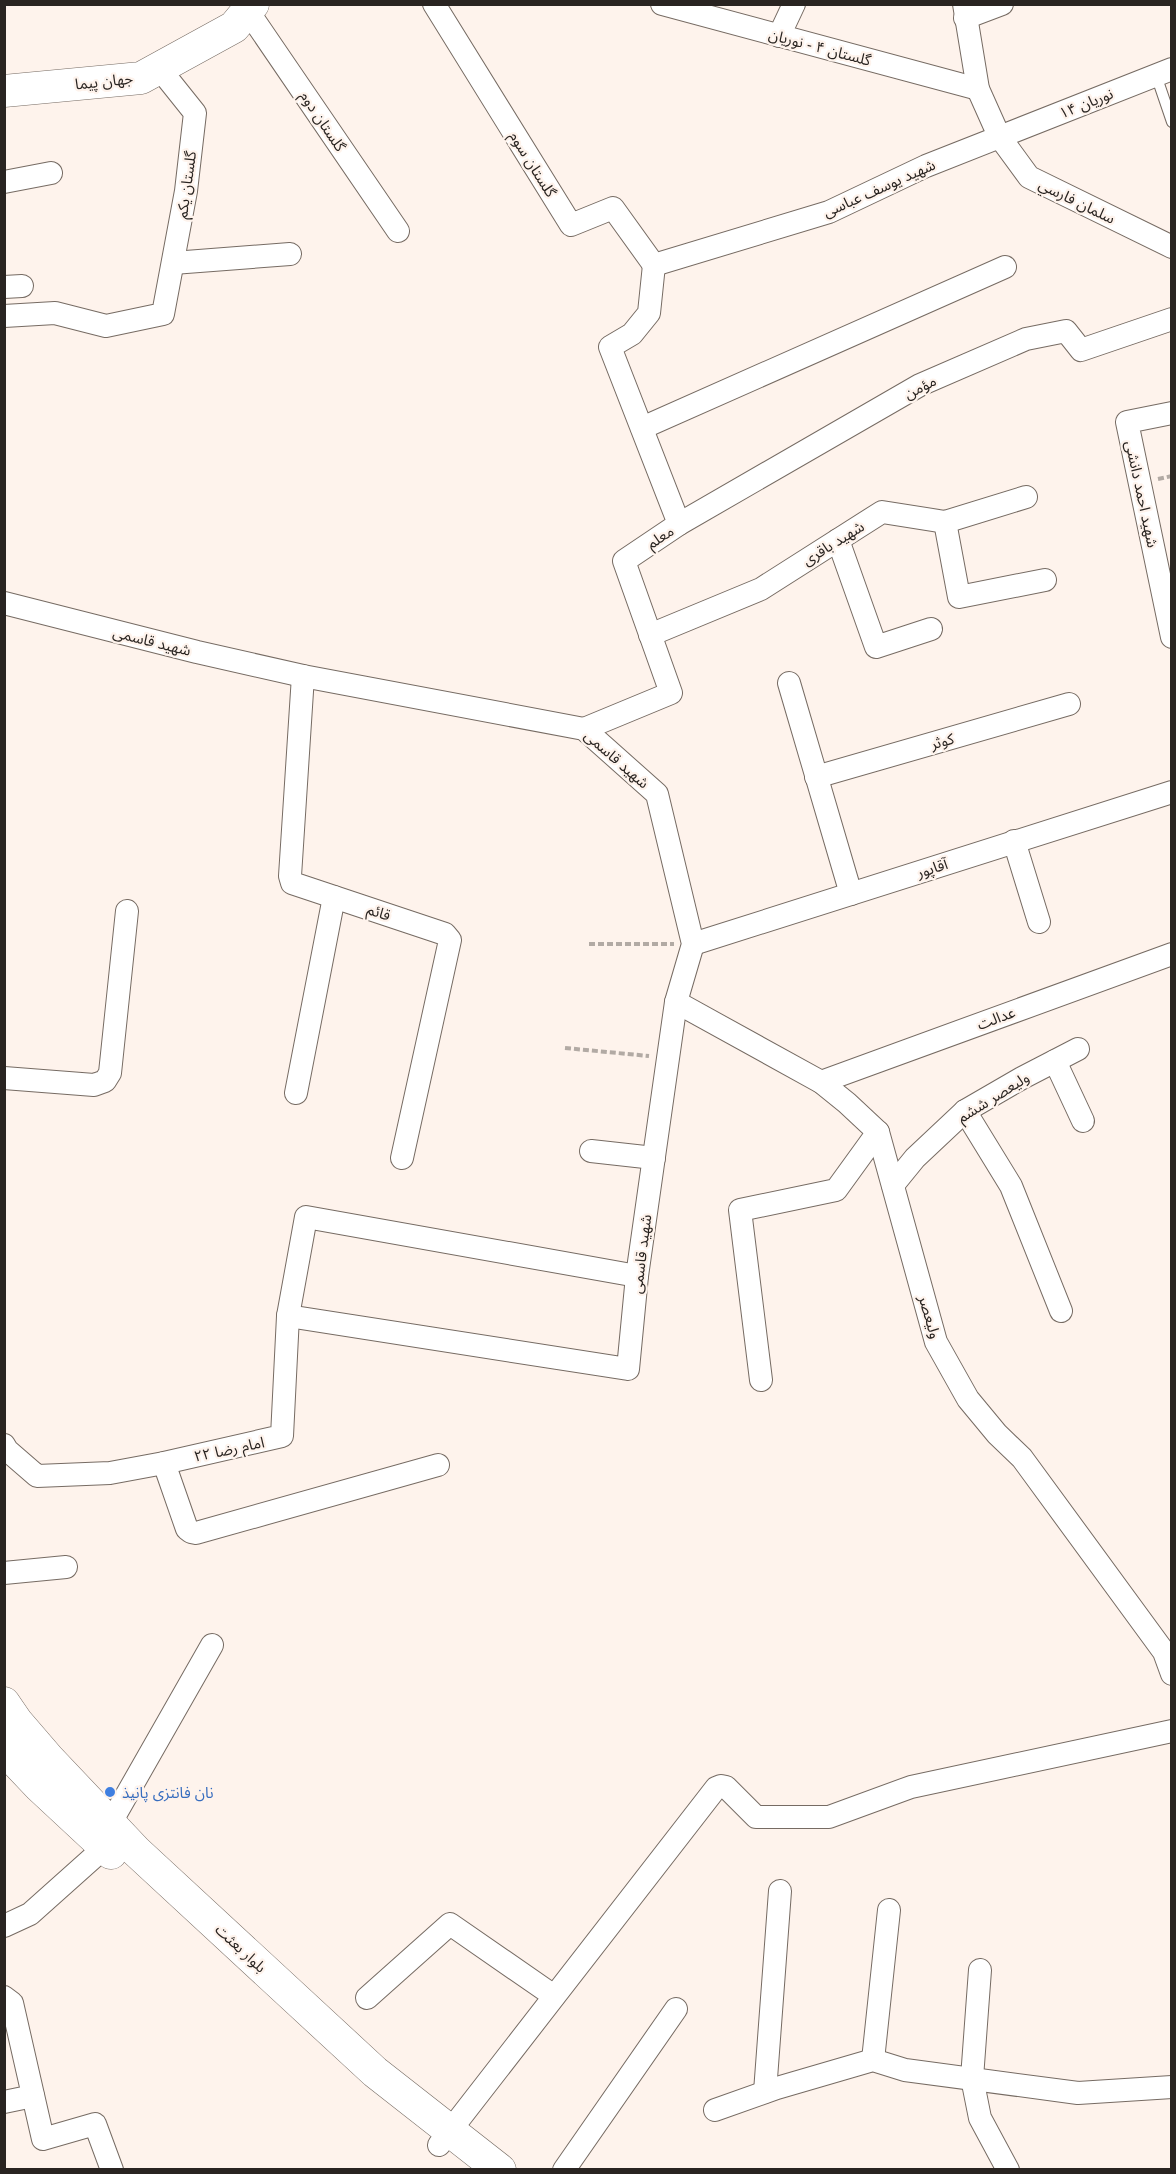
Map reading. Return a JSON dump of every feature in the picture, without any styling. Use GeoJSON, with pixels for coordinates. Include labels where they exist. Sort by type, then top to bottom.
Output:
{"type":"FeatureCollection","features":[{"type":"Feature","properties":{"kind":"street","name":"گلستان سوم"},"geometry":{"type":"LineString","coordinates":[[434,4],[571,225],[613,208],[654,265]]}},
{"type":"Feature","properties":{"kind":"street","name":"گلستان ۴ - نوریان"},"geometry":{"type":"LineString","coordinates":[[662,4],[699,9],[779,36],[978,89]]}},
{"type":"Feature","properties":{"kind":"street"},"geometry":{"type":"LineString","coordinates":[[779,36],[794,4]]}},
{"type":"Feature","properties":{"kind":"street"},"geometry":{"type":"LineString","coordinates":[[965,11],[1002,4]]}},
{"type":"Feature","properties":{"kind":"street","name":"جهان پیما"},"geometry":{"type":"LineString","coordinates":[[4,91],[141,78],[234,27],[248,7]]}},
{"type":"Feature","properties":{"kind":"street","name":"گلستان دوم"},"geometry":{"type":"LineString","coordinates":[[248,7],[398,231]]}},
{"type":"Feature","properties":{"kind":"street","name":"سلمان فارسي"},"geometry":{"type":"LineString","coordinates":[[965,11],[978,89],[999,136],[1029,177],[1172,247]]}},
{"type":"Feature","properties":{"kind":"street","name":"گلستان یکم"},"geometry":{"type":"LineString","coordinates":[[4,316],[55,313],[106,326],[163,314],[186,191],[195,113],[159,68]]}},
{"type":"Feature","properties":{"kind":"street","name":"نوریان ۱۴"},"geometry":{"type":"LineString","coordinates":[[999,136],[1164,72]]}},
{"type":"Feature","properties":{"kind":"street","name":"شهید یوسف عباسی"},"geometry":{"type":"LineString","coordinates":[[654,265],[829,212],[926,166],[999,136]]}},
{"type":"Feature","properties":{"kind":"street"},"geometry":{"type":"LineString","coordinates":[[4,182],[51,173]]}},
{"type":"Feature","properties":{"kind":"street"},"geometry":{"type":"LineString","coordinates":[[173,262],[290,254]]}},
{"type":"Feature","properties":{"kind":"street","name":"معلم"},"geometry":{"type":"LineString","coordinates":[[584,729],[671,693],[624,561],[679,524],[610,347],[632,334],[649,313],[654,265]]}},
{"type":"Feature","properties":{"kind":"street"},"geometry":{"type":"LineString","coordinates":[[642,428],[1005,267]]}},
{"type":"Feature","properties":{"kind":"street","name":"مؤمن"},"geometry":{"type":"LineString","coordinates":[[679,524],[920,385],[1026,339],[1066,331],[1081,350],[1172,318]]}},
{"type":"Feature","properties":{"kind":"street","name":"شهید احمد دانشی"},"geometry":{"type":"LineString","coordinates":[[1172,413],[1127,422],[1172,636]]}},
{"type":"Feature","properties":{"kind":"street","name":"شهید باقری"},"geometry":{"type":"LineString","coordinates":[[650,635],[760,589],[882,512],[945,522],[1026,497]]}},
{"type":"Feature","properties":{"kind":"street"},"geometry":{"type":"LineString","coordinates":[[945,522],[959,597],[1045,580]]}},
{"type":"Feature","properties":{"kind":"street"},"geometry":{"type":"LineString","coordinates":[[838,540],[876,647],[931,629]]}},
{"type":"Feature","properties":{"kind":"street","name":"شهید قاسمی"},"geometry":{"type":"LineString","coordinates":[[4,603],[197,652],[303,675],[584,729],[657,794],[693,944],[676,1002],[637,1276],[628,1369],[288,1316]]}},
{"type":"Feature","properties":{"kind":"street","name":"قائم"},"geometry":{"type":"LineString","coordinates":[[303,675],[290,876],[292,883],[445,934],[450,940],[402,1158]]}},
{"type":"Feature","properties":{"kind":"street"},"geometry":{"type":"LineString","coordinates":[[789,683],[851,894]]}},
{"type":"Feature","properties":{"kind":"street","name":"کوثر"},"geometry":{"type":"LineString","coordinates":[[816,777],[1069,704]]}},
{"type":"Feature","properties":{"kind":"street","name":"آقاپور"},"geometry":{"type":"LineString","coordinates":[[693,944],[1172,792]]}},
{"type":"Feature","properties":{"kind":"street"},"geometry":{"type":"LineString","coordinates":[[1014,841],[1039,922]]}},
{"type":"Feature","properties":{"kind":"street"},"geometry":{"type":"LineString","coordinates":[[296,1092],[334,897]]}},
{"type":"Feature","properties":{"kind":"street"},"geometry":{"type":"LineString","coordinates":[[4,1078],[94,1085],[105,1082],[110,1073],[127,911]]}},
{"type":"Feature","properties":{"kind":"street","name":"عدالت"},"geometry":{"type":"LineString","coordinates":[[821,1082],[1172,954]]}},
{"type":"Feature","properties":{"kind":"street"},"geometry":{"type":"LineString","coordinates":[[676,1002],[821,1082],[847,1102],[878,1132],[836,1190],[740,1210],[761,1380]]}},
{"type":"Feature","properties":{"kind":"street","name":"ولیعصر ششم"},"geometry":{"type":"LineString","coordinates":[[893,1185],[915,1158],[965,1111],[1078,1049]]}},
{"type":"Feature","properties":{"kind":"street"},"geometry":{"type":"LineString","coordinates":[[1055,1060],[1083,1121]]}},
{"type":"Feature","properties":{"kind":"street"},"geometry":{"type":"LineString","coordinates":[[965,1111],[1011,1186],[1061,1311]]}},
{"type":"Feature","properties":{"kind":"street","name":"ولیعصر"},"geometry":{"type":"LineString","coordinates":[[878,1132],[936,1342],[968,1399],[997,1434],[1022,1458],[1052,1498],[1164,1652],[1172,1674]]}},
{"type":"Feature","properties":{"kind":"street"},"geometry":{"type":"LineString","coordinates":[[591,1150],[654,1158]]}},
{"type":"Feature","properties":{"kind":"street","name":"امام رضا ۲۲"},"geometry":{"type":"LineString","coordinates":[[4,1445],[37,1476],[111,1473],[282,1436],[288,1316],[306,1217],[637,1276]]}},
{"type":"Feature","properties":{"kind":"street"},"geometry":{"type":"LineString","coordinates":[[164,1463],[187,1528],[196,1533],[438,1466]]}},
{"type":"Feature","properties":{"kind":"street"},"geometry":{"type":"LineString","coordinates":[[4,1573],[66,1567]]}},
{"type":"Feature","properties":{"kind":"street"},"geometry":{"type":"LineString","coordinates":[[4,1926],[30,1914],[108,1835],[212,1646]]}},
{"type":"Feature","properties":{"kind":"street","name":"بلوار بعثت"},"geometry":{"type":"LineString","coordinates":[[4,1702],[17,1722],[108,1835]]}},
{"type":"Feature","properties":{"kind":"street"},"geometry":{"type":"LineString","coordinates":[[4,1729],[39,1786]]}},
{"type":"Feature","properties":{"kind":"street"},"geometry":{"type":"LineString","coordinates":[[445,2138],[716,1788],[726,1787],[756,1817],[829,1817],[911,1787],[1172,1731]]}},
{"type":"Feature","properties":{"kind":"street","name":"بلوار بعثت"},"geometry":{"type":"LineString","coordinates":[[4,1749],[39,1786],[108,1835],[136,1851],[445,2138],[471,2169]]}},
{"type":"Feature","properties":{"kind":"street"},"geometry":{"type":"LineString","coordinates":[[765,2092],[780,1891]]}},
{"type":"Feature","properties":{"kind":"street"},"geometry":{"type":"LineString","coordinates":[[873,2060],[889,1910]]}},
{"type":"Feature","properties":{"kind":"street"},"geometry":{"type":"LineString","coordinates":[[367,1998],[450,1924],[554,1996]]}},
{"type":"Feature","properties":{"kind":"street"},"geometry":{"type":"LineString","coordinates":[[980,1970],[972,2078],[980,2118],[1008,2169]]}},
{"type":"Feature","properties":{"kind":"street"},"geometry":{"type":"LineString","coordinates":[[7,2001],[43,2139],[95,2124],[112,2169]]}},
{"type":"Feature","properties":{"kind":"street"},"geometry":{"type":"LineString","coordinates":[[564,2169],[676,2009]]}},
{"type":"Feature","properties":{"kind":"street"},"geometry":{"type":"LineString","coordinates":[[715,2110],[765,2092],[873,2060],[905,2070],[1078,2093],[1172,2087]]}},
{"type":"Feature","properties":{"kind":"street"},"geometry":{"type":"LineString","coordinates":[[4,2102],[33,2096]]}},
{"type":"Feature","properties":{"kind":"street","name":"بلوار بعثت"},"geometry":{"type":"LineString","coordinates":[[445,2138],[500,2169]]}},
{"type":"Feature","properties":{"kind":"lane"},"geometry":{"type":"LineString","coordinates":[[1164,72],[1172,122]]}},
{"type":"Feature","properties":{"kind":"path"},"geometry":{"type":"LineString","coordinates":[[589,944],[693,944]]}},
{"type":"Feature","properties":{"kind":"path"},"geometry":{"type":"LineString","coordinates":[[565,1048],[668,1058]]}},
{"type":"Feature","properties":{"kind":"place","name":"نان فانتزی پانیذ"},"geometry":{"type":"Point","coordinates":[110,1792]}}]}
